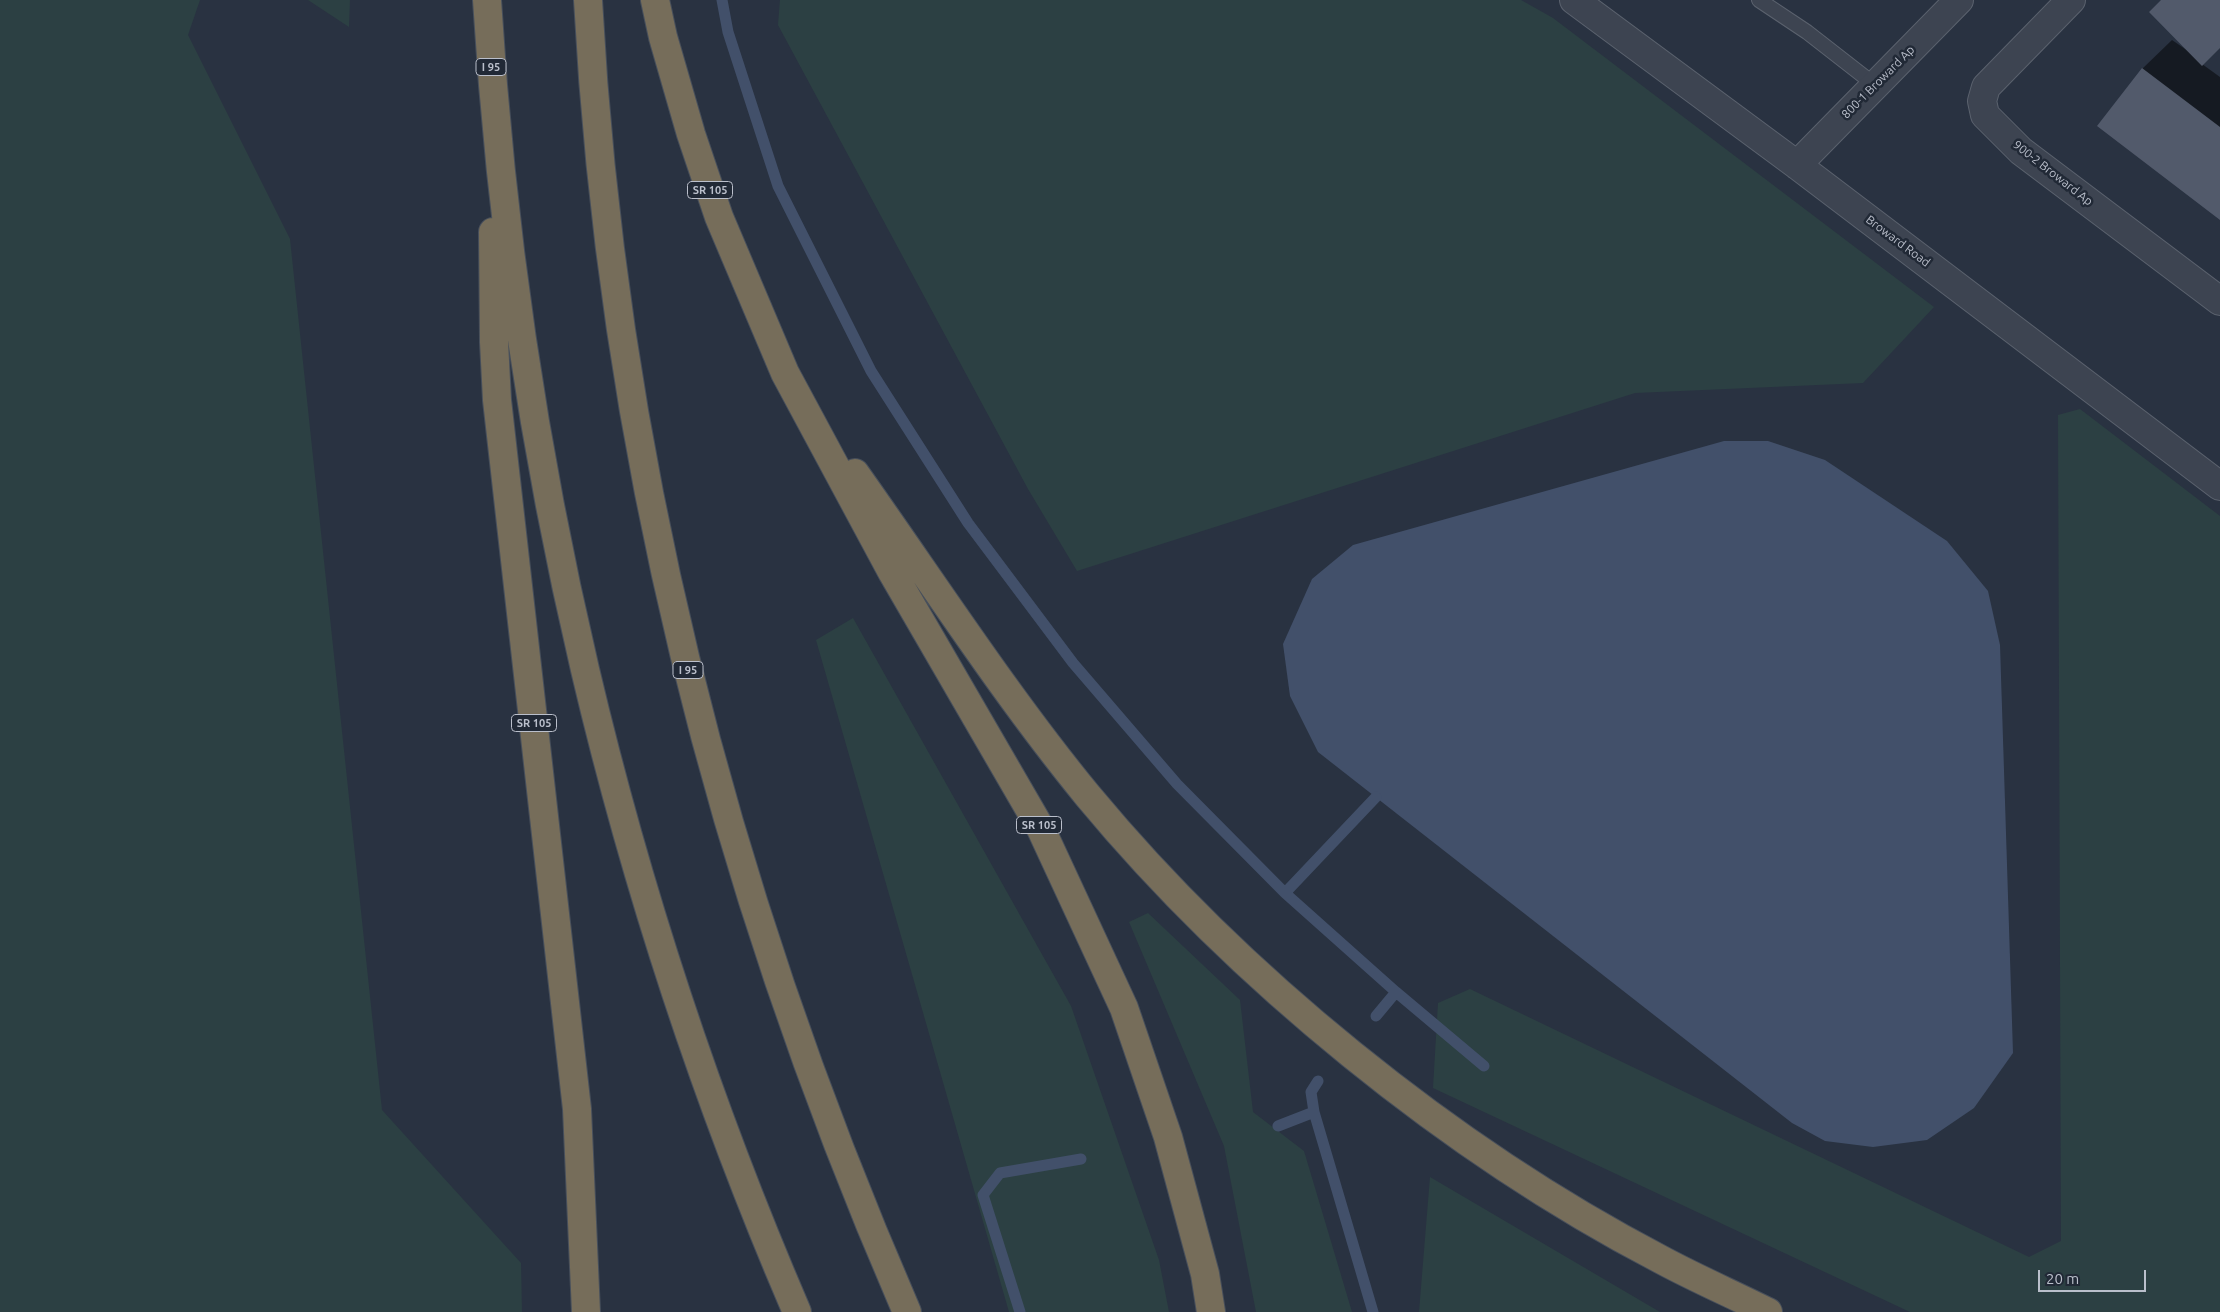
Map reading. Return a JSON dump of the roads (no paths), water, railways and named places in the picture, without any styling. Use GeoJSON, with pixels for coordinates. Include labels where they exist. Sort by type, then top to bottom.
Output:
{"type":"FeatureCollection","features":[{"type":"Feature","properties":{"kind":"highway","name":"I 95"},"geometry":{"type":"LineString","coordinates":[[486,0],[496,134],[519,326],[541,460],[565,586],[597,716],[648,905],[690,1034],[757,1217],[798,1312]]}},
{"type":"Feature","properties":{"kind":"highway","name":"I 95"},"geometry":{"type":"LineString","coordinates":[[588,0],[596,126],[613,276],[654,518],[681,644],[730,833],[791,1020],[860,1203],[906,1312]]}},
{"type":"Feature","properties":{"kind":"highway","name":"SR 105"},"geometry":{"type":"LineString","coordinates":[[655,0],[663,37],[691,134],[719,216],[785,373],[892,572],[1041,829],[1124,1008],[1168,1138],[1205,1274],[1211,1312]]}},
{"type":"Feature","properties":{"kind":"highway","name":"SR 105"},"geometry":{"type":"LineString","coordinates":[[496,134],[492,277],[497,400],[577,1109],[586,1312]]}},
{"type":"Feature","properties":{"kind":"highway"},"geometry":{"type":"LineString","coordinates":[[785,373],[1010,692],[1088,796],[1182,899],[1263,976],[1373,1072],[1462,1137],[1549,1195],[1658,1259],[1768,1312]]}},
{"type":"Feature","properties":{"kind":"street","name":"Broward Road"},"geometry":{"type":"LineString","coordinates":[[1574,0],[1797,165],[2220,486]]}},
{"type":"Feature","properties":{"kind":"street","name":"800-1 Broward Ap"},"geometry":{"type":"LineString","coordinates":[[1797,165],[1959,0]]}},
{"type":"Feature","properties":{"kind":"street","name":"900-2 Broward Ap"},"geometry":{"type":"LineString","coordinates":[[2071,0],[1986,86],[1982,101],[1985,115],[2021,150],[2220,301]]}},
{"type":"Feature","properties":{"kind":"lane"},"geometry":{"type":"LineString","coordinates":[[1758,0],[1807,32],[1875,86]]}},
{"type":"Feature","properties":{"kind":"water"},"geometry":{"type":"Polygon","coordinates":[[[1724,441],[1768,441],[1825,460],[1947,541],[1988,591],[2000,645],[2013,1053],[1974,1108],[1927,1140],[1873,1147],[1825,1141],[1792,1123],[1318,752],[1290,696],[1283,644],[1312,579],[1353,545],[1724,441]]]}},
{"type":"Feature","properties":{"kind":"waterway"},"geometry":{"type":"LineString","coordinates":[[722,0],[728,32],[778,186],[871,371],[968,523],[1073,663],[1177,784],[1285,893],[1376,797]]}},
{"type":"Feature","properties":{"kind":"waterway"},"geometry":{"type":"LineString","coordinates":[[1285,893],[1396,992],[1376,1016]]}},
{"type":"Feature","properties":{"kind":"waterway"},"geometry":{"type":"LineString","coordinates":[[1396,992],[1484,1066]]}},
{"type":"Feature","properties":{"kind":"waterway"},"geometry":{"type":"LineString","coordinates":[[1318,1081],[1311,1092],[1314,1112],[1373,1312]]}},
{"type":"Feature","properties":{"kind":"waterway"},"geometry":{"type":"LineString","coordinates":[[1278,1126],[1314,1112]]}},
{"type":"Feature","properties":{"kind":"waterway"},"geometry":{"type":"LineString","coordinates":[[1020,1312],[983,1195],[1000,1173],[1081,1159]]}}]}
